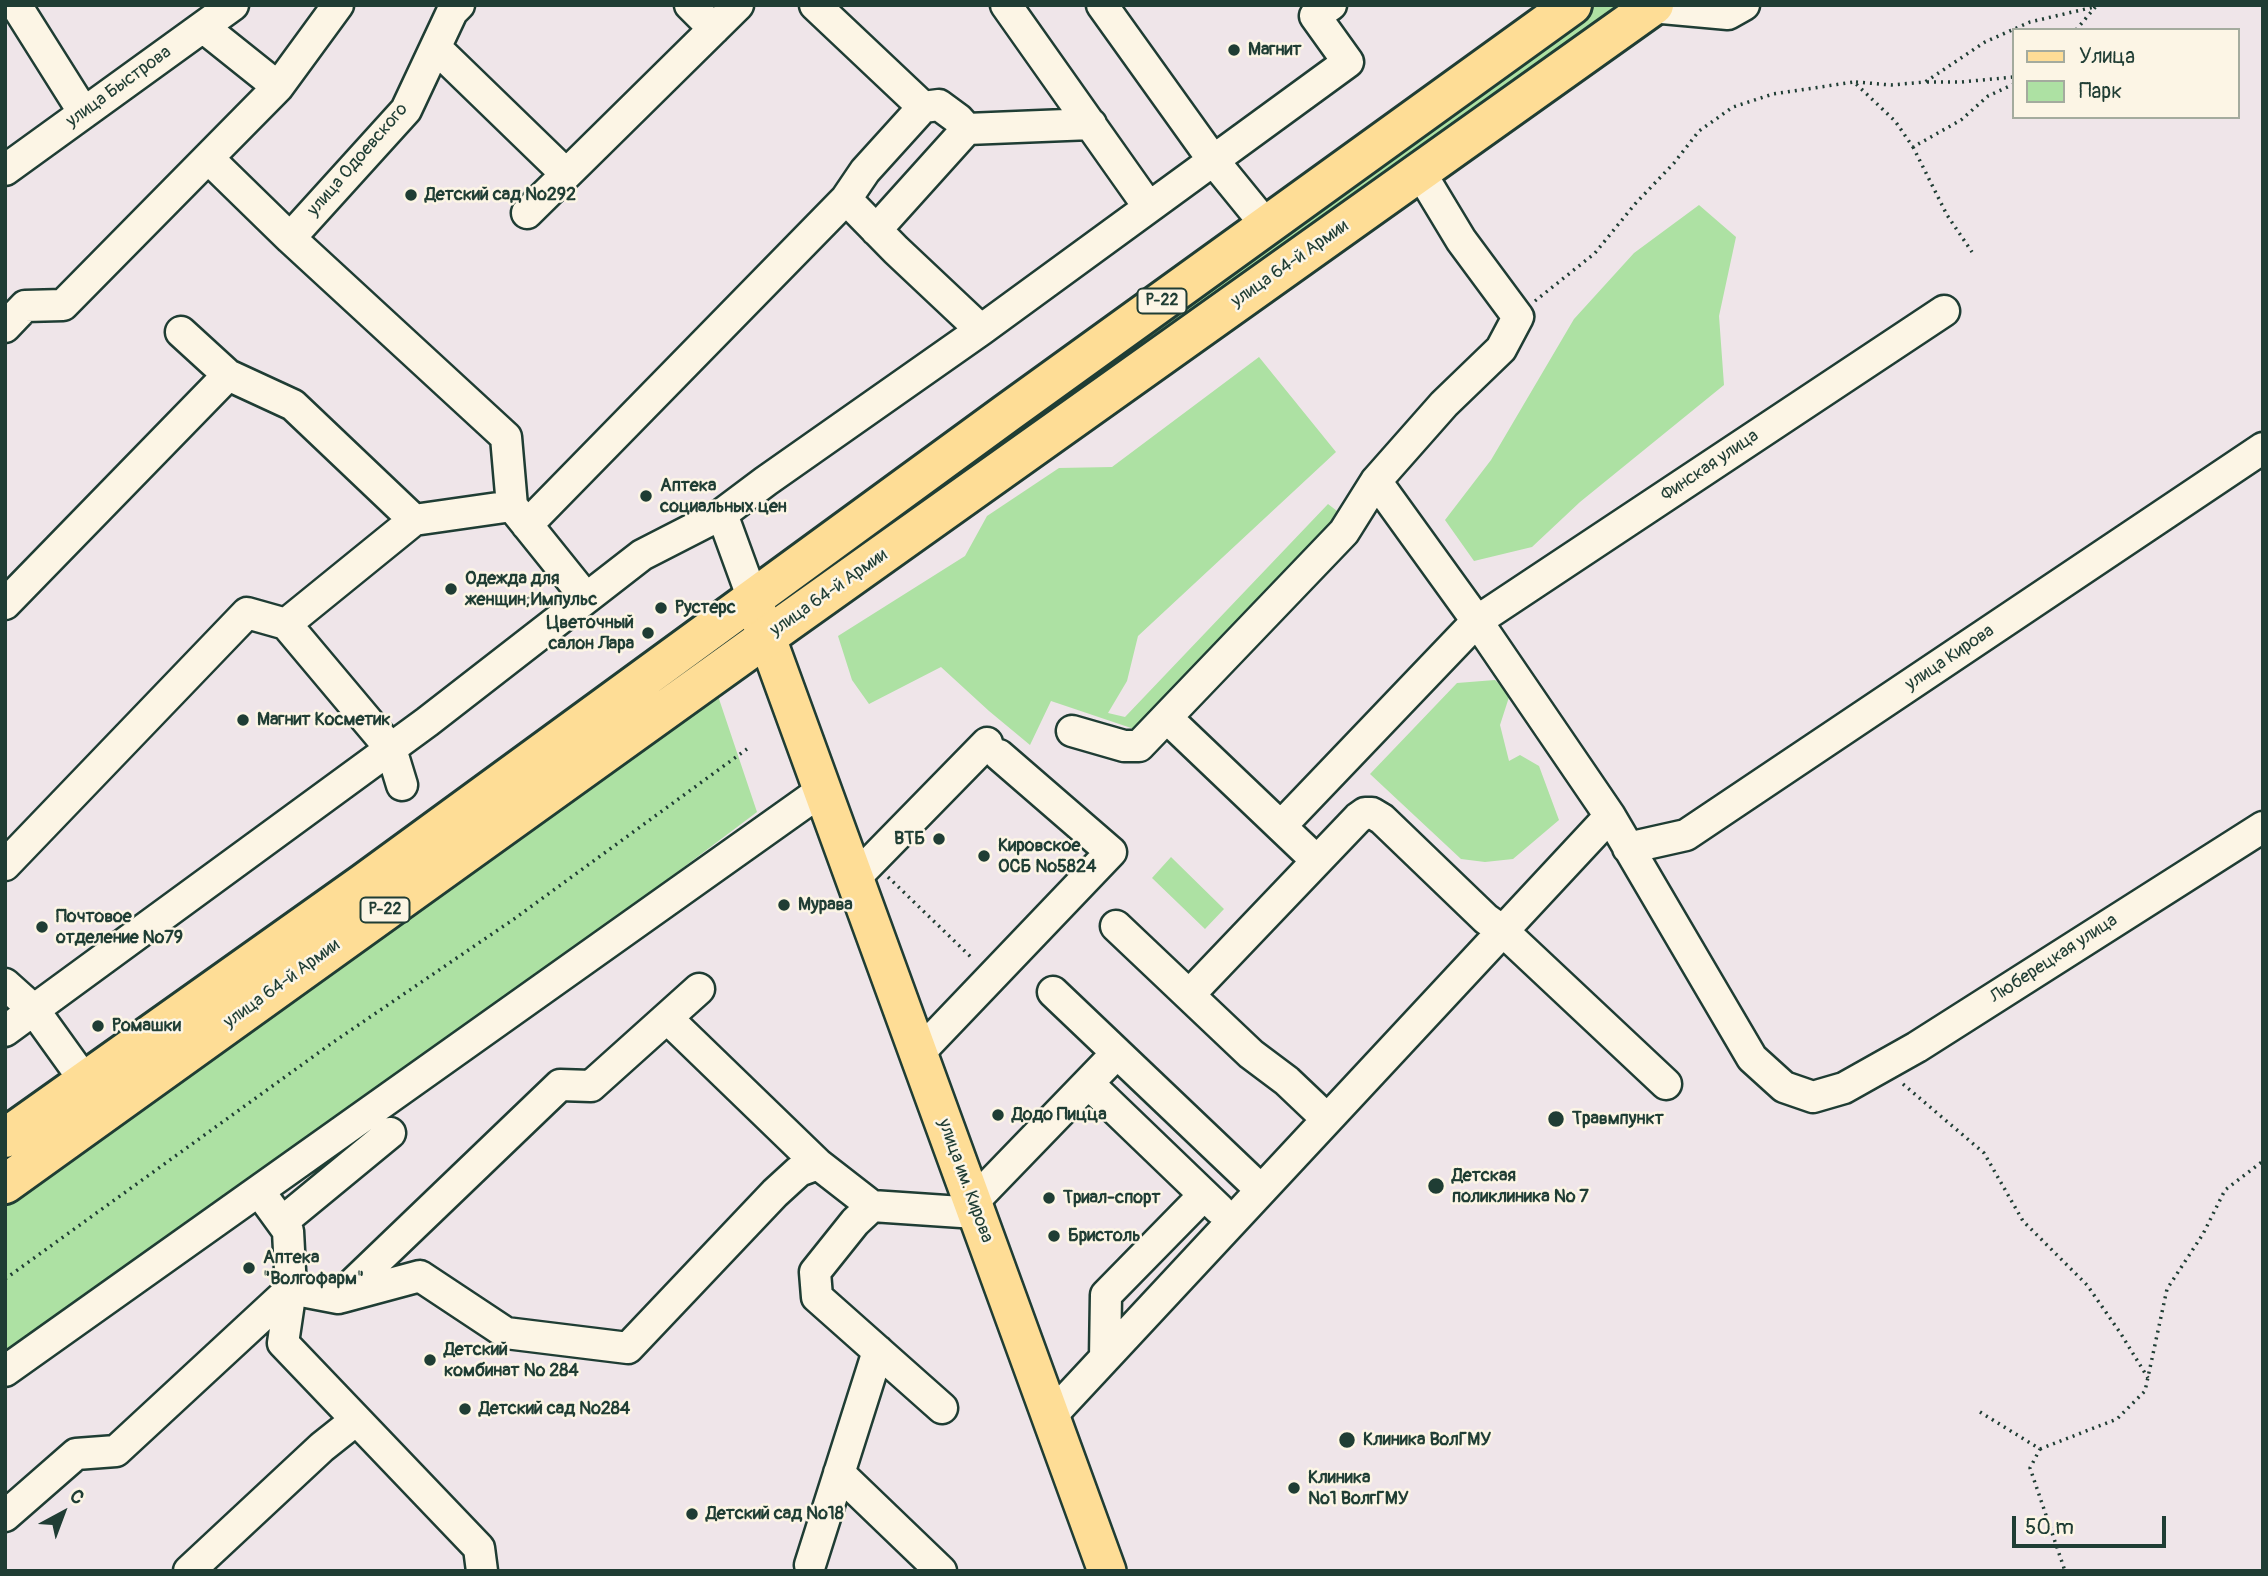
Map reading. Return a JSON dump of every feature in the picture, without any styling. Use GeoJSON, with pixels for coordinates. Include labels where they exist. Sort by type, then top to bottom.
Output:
{"type":"FeatureCollection","features":[{"type":"Feature","properties":{"kind":"highway","name":"улица 64-й Армии"},"geometry":{"type":"LineString","coordinates":[[5,1138],[365,883],[1572,5]]}},
{"type":"Feature","properties":{"kind":"highway","name":"улица 64-й Армии"},"geometry":{"type":"LineString","coordinates":[[5,1184],[1652,6]]}},
{"type":"Feature","properties":{"kind":"main road","name":"улица им. Кирова"},"geometry":{"type":"LineString","coordinates":[[753,599],[821,791],[863,870],[918,1054],[1107,1571]]}},
{"type":"Feature","properties":{"kind":"street"},"geometry":{"type":"LineString","coordinates":[[16,5],[84,113]]}},
{"type":"Feature","properties":{"kind":"street","name":"улица Быстрова"},"geometry":{"type":"LineString","coordinates":[[5,170],[233,5]]}},
{"type":"Feature","properties":{"kind":"street"},"geometry":{"type":"LineString","coordinates":[[5,327],[25,306],[63,305],[278,87],[338,5]]}},
{"type":"Feature","properties":{"kind":"street","name":"улица Одоевского"},"geometry":{"type":"LineString","coordinates":[[290,238],[406,110],[452,12],[459,5]]}},
{"type":"Feature","properties":{"kind":"street"},"geometry":{"type":"LineString","coordinates":[[690,5],[714,29]]}},
{"type":"Feature","properties":{"kind":"street"},"geometry":{"type":"LineString","coordinates":[[527,213],[738,5]]}},
{"type":"Feature","properties":{"kind":"street"},"geometry":{"type":"LineString","coordinates":[[815,5],[923,107]]}},
{"type":"Feature","properties":{"kind":"street"},"geometry":{"type":"LineString","coordinates":[[1006,5],[1147,206]]}},
{"type":"Feature","properties":{"kind":"street"},"geometry":{"type":"LineString","coordinates":[[1102,5],[1213,160],[1266,225]]}},
{"type":"Feature","properties":{"kind":"street"},"geometry":{"type":"LineString","coordinates":[[5,1031],[391,749],[642,555],[722,514],[981,330],[1147,206],[1348,62],[1315,16],[1331,5]]}},
{"type":"Feature","properties":{"kind":"street"},"geometry":{"type":"LineString","coordinates":[[1652,6],[1728,14],[1744,5]]}},
{"type":"Feature","properties":{"kind":"street"},"geometry":{"type":"LineString","coordinates":[[203,27],[278,87]]}},
{"type":"Feature","properties":{"kind":"street"},"geometry":{"type":"LineString","coordinates":[[436,48],[566,174]]}},
{"type":"Feature","properties":{"kind":"street"},"geometry":{"type":"LineString","coordinates":[[286,624],[414,520],[520,516],[846,199],[865,171],[923,107],[939,105],[967,129]]}},
{"type":"Feature","properties":{"kind":"street"},"geometry":{"type":"LineString","coordinates":[[876,230],[967,129],[1091,124]]}},
{"type":"Feature","properties":{"kind":"street"},"geometry":{"type":"LineString","coordinates":[[208,158],[290,238],[506,437],[520,516],[586,598]]}},
{"type":"Feature","properties":{"kind":"street"},"geometry":{"type":"LineString","coordinates":[[1072,731],[1132,747],[1139,746],[1344,532],[1376,481],[1444,404],[1501,349],[1518,317],[1461,240],[1420,172]]}},
{"type":"Feature","properties":{"kind":"street"},"geometry":{"type":"LineString","coordinates":[[846,199],[981,330]]}},
{"type":"Feature","properties":{"kind":"street","name":"Финская улица"},"geometry":{"type":"LineString","coordinates":[[1281,826],[1477,621],[1944,311]]}},
{"type":"Feature","properties":{"kind":"street"},"geometry":{"type":"LineString","coordinates":[[181,332],[228,375],[293,405],[414,520]]}},
{"type":"Feature","properties":{"kind":"street"},"geometry":{"type":"LineString","coordinates":[[5,604],[228,375]]}},
{"type":"Feature","properties":{"kind":"street","name":"улица Кирова"},"geometry":{"type":"LineString","coordinates":[[1628,848],[1686,835],[2263,448]]}},
{"type":"Feature","properties":{"kind":"street","name":"Люберецкая улица"},"geometry":{"type":"LineString","coordinates":[[1376,481],[1477,621],[1610,816],[1752,1058],[1784,1087],[1814,1097],[1844,1088],[1917,1047],[2263,827]]}},
{"type":"Feature","properties":{"kind":"street"},"geometry":{"type":"LineString","coordinates":[[722,514],[753,599]]}},
{"type":"Feature","properties":{"kind":"street"},"geometry":{"type":"LineString","coordinates":[[5,865],[247,613],[286,624],[391,749],[402,785]]}},
{"type":"Feature","properties":{"kind":"street"},"geometry":{"type":"LineString","coordinates":[[1167,718],[1317,861]]}},
{"type":"Feature","properties":{"kind":"street"},"geometry":{"type":"LineString","coordinates":[[863,870],[993,749],[1111,852],[918,1054]]}},
{"type":"Feature","properties":{"kind":"street"},"geometry":{"type":"LineString","coordinates":[[5,1371],[821,791]]}},
{"type":"Feature","properties":{"kind":"street"},"geometry":{"type":"LineString","coordinates":[[1189,995],[1358,818],[1365,813],[1372,813],[1382,819],[1486,919],[1503,931],[1666,1084]]}},
{"type":"Feature","properties":{"kind":"street"},"geometry":{"type":"LineString","coordinates":[[1051,1416],[1610,816]]}},
{"type":"Feature","properties":{"kind":"street"},"geometry":{"type":"LineString","coordinates":[[1116,926],[1251,1054],[1287,1081],[1327,1119]]}},
{"type":"Feature","properties":{"kind":"street"},"geometry":{"type":"LineString","coordinates":[[5,984],[34,1010],[85,1081]]}},
{"type":"Feature","properties":{"kind":"street"},"geometry":{"type":"LineString","coordinates":[[338,1298],[560,1084],[591,1086],[699,989]]}},
{"type":"Feature","properties":{"kind":"street"},"geometry":{"type":"LineString","coordinates":[[1053,992],[1261,1190]]}},
{"type":"Feature","properties":{"kind":"street"},"geometry":{"type":"LineString","coordinates":[[667,1018],[818,1164],[872,1206],[974,1208],[1117,1053]]}},
{"type":"Feature","properties":{"kind":"street"},"geometry":{"type":"LineString","coordinates":[[1088,1083],[1232,1221]]}},
{"type":"Feature","properties":{"kind":"street"},"geometry":{"type":"LineString","coordinates":[[282,1222],[390,1133]]}},
{"type":"Feature","properties":{"kind":"street"},"geometry":{"type":"LineString","coordinates":[[292,1289],[338,1298],[420,1276],[506,1333],[628,1348],[775,1192],[799,1171],[818,1164]]}},
{"type":"Feature","properties":{"kind":"street"},"geometry":{"type":"LineString","coordinates":[[258,1191],[288,1231],[292,1289],[284,1343],[479,1548],[482,1571]]}},
{"type":"Feature","properties":{"kind":"street"},"geometry":{"type":"LineString","coordinates":[[1105,1358],[1106,1295],[1204,1195]]}},
{"type":"Feature","properties":{"kind":"street"},"geometry":{"type":"LineString","coordinates":[[872,1206],[855,1222],[816,1272],[817,1297],[942,1408]]}},
{"type":"Feature","properties":{"kind":"street"},"geometry":{"type":"LineString","coordinates":[[5,1516],[76,1454],[116,1451],[292,1289]]}},
{"type":"Feature","properties":{"kind":"street"},"geometry":{"type":"LineString","coordinates":[[810,1565],[878,1351]]}},
{"type":"Feature","properties":{"kind":"street"},"geometry":{"type":"LineString","coordinates":[[189,1571],[322,1447],[356,1420]]}},
{"type":"Feature","properties":{"kind":"street"},"geometry":{"type":"LineString","coordinates":[[839,1474],[942,1571]]}},
{"type":"Feature","properties":{"kind":"path"},"geometry":{"type":"LineString","coordinates":[[2078,28],[2095,6]]}},
{"type":"Feature","properties":{"kind":"path"},"geometry":{"type":"LineString","coordinates":[[2016,28],[2030,22],[2095,6]]}},
{"type":"Feature","properties":{"kind":"path"},"geometry":{"type":"LineString","coordinates":[[1925,82],[1996,37],[2012,30]]}},
{"type":"Feature","properties":{"kind":"path"},"geometry":{"type":"LineString","coordinates":[[1518,317],[1552,285],[1595,253],[1699,131],[1733,107],[1773,94],[1854,82],[1891,85],[2012,77]]}},
{"type":"Feature","properties":{"kind":"path"},"geometry":{"type":"LineString","coordinates":[[1854,82],[1895,121],[1913,147],[1947,215],[1972,252]]}},
{"type":"Feature","properties":{"kind":"path"},"geometry":{"type":"LineString","coordinates":[[1913,147],[1961,120],[1988,96],[2012,84]]}},
{"type":"Feature","properties":{"kind":"path"},"geometry":{"type":"LineString","coordinates":[[5,1279],[332,1043],[514,919],[747,749]]}},
{"type":"Feature","properties":{"kind":"path"},"geometry":{"type":"LineString","coordinates":[[863,870],[992,978]]}},
{"type":"Feature","properties":{"kind":"path"},"geometry":{"type":"LineString","coordinates":[[1881,1066],[1984,1153],[2023,1222],[2087,1284],[2147,1378]]}},
{"type":"Feature","properties":{"kind":"path"},"geometry":{"type":"LineString","coordinates":[[2065,1571],[2030,1468],[2040,1449],[2117,1419],[2145,1391],[2167,1289],[2203,1234],[2225,1190],[2263,1161]]}},
{"type":"Feature","properties":{"kind":"path"},"geometry":{"type":"LineString","coordinates":[[1980,1412],[2040,1449]]}},
{"type":"Feature","properties":{"kind":"green space"},"geometry":{"type":"Polygon","coordinates":[[[1593,5],[1618,5],[789,602],[778,602],[846,544],[1593,5]]]}},
{"type":"Feature","properties":{"kind":"green space"},"geometry":{"type":"Polygon","coordinates":[[[1699,205],[1736,237],[1719,316],[1724,385],[1580,502],[1532,547],[1474,561],[1445,520],[1491,460],[1574,319],[1634,253],[1699,205]]]}},
{"type":"Feature","properties":{"kind":"green space"},"geometry":{"type":"Polygon","coordinates":[[[1259,357],[1336,452],[1138,636],[1127,681],[1108,713],[1125,717],[1328,504],[1341,514],[1140,731],[1051,701],[1030,745],[941,667],[869,704],[852,680],[838,636],[965,556],[987,516],[1059,468],[1112,467],[1259,357]]]}},
{"type":"Feature","properties":{"kind":"green space"},"geometry":{"type":"Polygon","coordinates":[[[1495,680],[1510,694],[1500,725],[1509,761],[1520,755],[1539,766],[1559,820],[1513,859],[1485,862],[1461,859],[1370,774],[1457,683],[1495,680]]]}},
{"type":"Feature","properties":{"kind":"green space"},"geometry":{"type":"Polygon","coordinates":[[[716,690],[757,812],[591,937],[5,1355],[5,1202],[716,690]]]}},
{"type":"Feature","properties":{"kind":"green space"},"geometry":{"type":"Polygon","coordinates":[[[1171,857],[1224,909],[1205,929],[1152,878],[1171,857]]]}},
{"type":"Feature","properties":{"kind":"place","name":"Магнит"},"geometry":{"type":"Point","coordinates":[1234,50]}},
{"type":"Feature","properties":{"kind":"place","name":"Детский сад №292"},"geometry":{"type":"Point","coordinates":[411,195]}},
{"type":"Feature","properties":{"kind":"place","name":"Аптека социальных цен"},"geometry":{"type":"Point","coordinates":[646,496]}},
{"type":"Feature","properties":{"kind":"place","name":"Одежда для женщин;Импульс"},"geometry":{"type":"Point","coordinates":[451,589]}},
{"type":"Feature","properties":{"kind":"place","name":"Рустерс"},"geometry":{"type":"Point","coordinates":[661,608]}},
{"type":"Feature","properties":{"kind":"place","name":"Цветочный салон Лара"},"geometry":{"type":"Point","coordinates":[648,633]}},
{"type":"Feature","properties":{"kind":"place","name":"Магнит Косметик"},"geometry":{"type":"Point","coordinates":[243,720]}},
{"type":"Feature","properties":{"kind":"place","name":"ВТБ"},"geometry":{"type":"Point","coordinates":[939,839]}},
{"type":"Feature","properties":{"kind":"place","name":"Кировское ОСБ №5824"},"geometry":{"type":"Point","coordinates":[984,856]}},
{"type":"Feature","properties":{"kind":"place","name":"Мурава"},"geometry":{"type":"Point","coordinates":[784,905]}},
{"type":"Feature","properties":{"kind":"place","name":"Почтовое отделение №79"},"geometry":{"type":"Point","coordinates":[42,927]}},
{"type":"Feature","properties":{"kind":"place","name":"Ромашки"},"geometry":{"type":"Point","coordinates":[98,1026]}},
{"type":"Feature","properties":{"kind":"place","name":"Додо Пицца"},"geometry":{"type":"Point","coordinates":[998,1115]}},
{"type":"Feature","properties":{"kind":"place","name":"Травмпункт"},"geometry":{"type":"Point","coordinates":[1556,1119]}},
{"type":"Feature","properties":{"kind":"place","name":"Детская поликлиника № 7"},"geometry":{"type":"Point","coordinates":[1436,1186]}},
{"type":"Feature","properties":{"kind":"place","name":"Триал-спорт"},"geometry":{"type":"Point","coordinates":[1049,1198]}},
{"type":"Feature","properties":{"kind":"place","name":"Бристоль"},"geometry":{"type":"Point","coordinates":[1054,1236]}},
{"type":"Feature","properties":{"kind":"place","name":"Аптека \"Волгофарм\""},"geometry":{"type":"Point","coordinates":[249,1268]}},
{"type":"Feature","properties":{"kind":"place","name":"Детский комбинат № 284"},"geometry":{"type":"Point","coordinates":[430,1360]}},
{"type":"Feature","properties":{"kind":"place","name":"Детский сад №284"},"geometry":{"type":"Point","coordinates":[465,1409]}},
{"type":"Feature","properties":{"kind":"place","name":"Клиника ВолГМУ"},"geometry":{"type":"Point","coordinates":[1347,1440]}},
{"type":"Feature","properties":{"kind":"place","name":"Клиника №1 ВолгГМУ"},"geometry":{"type":"Point","coordinates":[1294,1488]}},
{"type":"Feature","properties":{"kind":"place","name":"Детский сад №18"},"geometry":{"type":"Point","coordinates":[692,1514]}}]}
